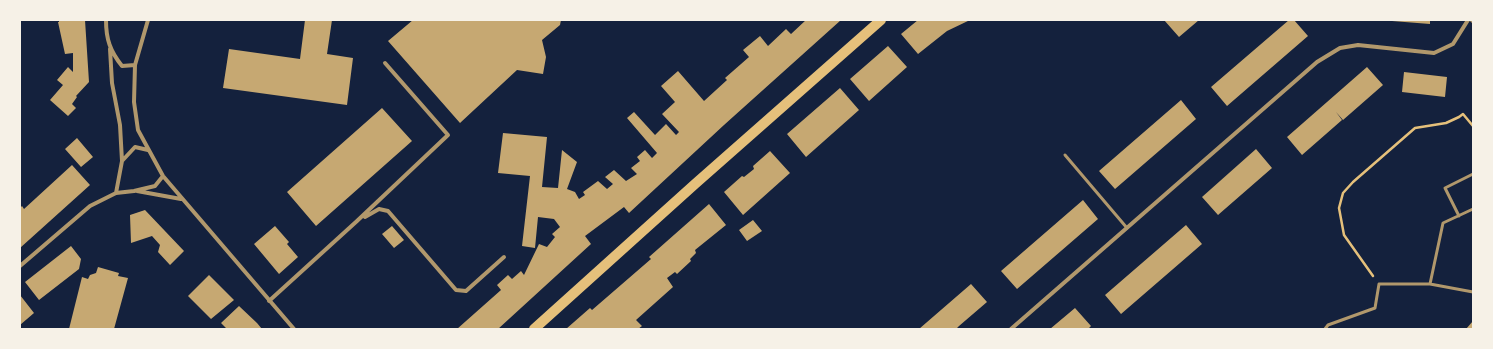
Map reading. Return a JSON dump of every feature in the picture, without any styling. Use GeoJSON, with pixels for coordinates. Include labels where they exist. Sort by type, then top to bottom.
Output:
{"type":"FeatureCollection","features":[{"type":"Feature","properties":{"kind":"main road"},"geometry":{"type":"LineString","coordinates":[[534,329],[695,184],[881,20]]}},
{"type":"Feature","properties":{"kind":"street"},"geometry":{"type":"LineString","coordinates":[[148,20],[135,65],[134,102],[138,130],[163,176],[294,329]]}},
{"type":"Feature","properties":{"kind":"street"},"geometry":{"type":"LineString","coordinates":[[1011,329],[1317,62],[1340,48],[1358,45],[1434,52],[1453,44],[1468,20]]}},
{"type":"Feature","properties":{"kind":"street"},"geometry":{"type":"LineString","coordinates":[[106,21],[110,49],[112,82],[120,125],[122,161],[116,193]]}},
{"type":"Feature","properties":{"kind":"street"},"geometry":{"type":"LineString","coordinates":[[110,49],[122,66],[135,65]]}},
{"type":"Feature","properties":{"kind":"street"},"geometry":{"type":"LineString","coordinates":[[269,300],[357,221],[448,135],[385,63]]}},
{"type":"Feature","properties":{"kind":"street"},"geometry":{"type":"LineString","coordinates":[[122,161],[135,147],[148,150]]}},
{"type":"Feature","properties":{"kind":"street"},"geometry":{"type":"LineString","coordinates":[[20,266],[90,206],[116,193],[134,191],[155,186],[163,176]]}},
{"type":"Feature","properties":{"kind":"street"},"geometry":{"type":"LineString","coordinates":[[134,191],[182,199]]}},
{"type":"Feature","properties":{"kind":"street"},"geometry":{"type":"LineString","coordinates":[[357,221],[379,209],[388,211],[456,290],[466,291],[504,257]]}},
{"type":"Feature","properties":{"kind":"lane"},"geometry":{"type":"LineString","coordinates":[[1065,155],[1126,228]]}},
{"type":"Feature","properties":{"kind":"lane"},"geometry":{"type":"LineString","coordinates":[[1459,216],[1445,188],[1473,174]]}},
{"type":"Feature","properties":{"kind":"lane"},"geometry":{"type":"LineString","coordinates":[[1430,284],[1443,223],[1473,208]]}},
{"type":"Feature","properties":{"kind":"lane"},"geometry":{"type":"LineString","coordinates":[[1325,329],[1328,325],[1375,308],[1379,284],[1430,284],[1473,292]]}},
{"type":"Feature","properties":{"kind":"path"},"geometry":{"type":"LineString","coordinates":[[1379,284],[1344,235],[1339,208],[1343,193],[1353,182],[1415,128],[1446,123],[1459,118],[1463,114],[1473,126]]}},
{"type":"Feature","properties":{"kind":"building"},"geometry":{"type":"Polygon","coordinates":[[[59,20],[85,20],[89,82],[76,96],[77,97],[72,104],[76,108],[68,116],[50,100],[63,85],[57,80],[68,67],[73,72],[73,53],[65,54],[58,22],[59,20]]]}},
{"type":"Feature","properties":{"kind":"building"},"geometry":{"type":"Polygon","coordinates":[[[305,20],[332,20],[327,54],[353,58],[347,105],[223,88],[229,49],[300,59],[305,20]]]}},
{"type":"Feature","properties":{"kind":"building"},"geometry":{"type":"Polygon","coordinates":[[[413,20],[561,20],[560,25],[542,40],[546,57],[543,74],[517,70],[460,123],[388,41],[413,20]]]}},
{"type":"Feature","properties":{"kind":"building"},"geometry":{"type":"Polygon","coordinates":[[[806,20],[841,20],[629,213],[624,207],[585,236],[591,244],[498,329],[457,329],[501,290],[497,285],[508,275],[512,279],[521,271],[524,275],[539,244],[547,247],[555,237],[552,234],[560,227],[554,219],[538,217],[535,248],[522,246],[530,176],[498,173],[503,133],[547,137],[542,187],[558,188],[562,150],[577,162],[567,189],[575,192],[579,199],[585,195],[583,192],[598,181],[607,189],[613,184],[605,177],[614,170],[626,181],[637,174],[631,168],[640,161],[637,157],[645,150],[652,158],[657,153],[627,118],[634,112],[655,135],[666,124],[676,135],[679,132],[662,114],[675,102],[661,86],[678,71],[704,101],[727,80],[725,78],[749,57],[743,50],[760,36],[768,46],[786,29],[791,34],[806,20]]]}},
{"type":"Feature","properties":{"kind":"building"},"geometry":{"type":"Polygon","coordinates":[[[918,20],[970,20],[947,31],[918,54],[901,34],[918,20]]]}},
{"type":"Feature","properties":{"kind":"building"},"geometry":{"type":"Polygon","coordinates":[[[1164,20],[1199,20],[1179,37],[1164,20]]]}},
{"type":"Feature","properties":{"kind":"building"},"geometry":{"type":"Polygon","coordinates":[[[1289,20],[1294,20],[1308,36],[1227,106],[1211,87],[1289,20]]]}},
{"type":"Feature","properties":{"kind":"building"},"geometry":{"type":"Polygon","coordinates":[[[1430,20],[1430,24],[1392,21],[1430,20]]]}},
{"type":"Feature","properties":{"kind":"building"},"geometry":{"type":"Polygon","coordinates":[[[888,46],[907,67],[869,101],[850,79],[888,46]]]}},
{"type":"Feature","properties":{"kind":"building"},"geometry":{"type":"Polygon","coordinates":[[[1367,67],[1383,85],[1343,120],[1336,112],[1342,120],[1302,155],[1287,137],[1367,67]]]}},
{"type":"Feature","properties":{"kind":"building"},"geometry":{"type":"Polygon","coordinates":[[[1404,72],[1447,77],[1445,97],[1402,92],[1404,72]]]}},
{"type":"Feature","properties":{"kind":"building"},"geometry":{"type":"Polygon","coordinates":[[[840,88],[859,110],[806,157],[787,134],[840,88]]]}},
{"type":"Feature","properties":{"kind":"building"},"geometry":{"type":"Polygon","coordinates":[[[1181,100],[1196,119],[1115,189],[1099,171],[1181,100]]]}},
{"type":"Feature","properties":{"kind":"building"},"geometry":{"type":"Polygon","coordinates":[[[382,108],[412,141],[316,226],[287,192],[382,108]]]}},
{"type":"Feature","properties":{"kind":"building"},"geometry":{"type":"Polygon","coordinates":[[[77,138],[93,157],[81,167],[65,149],[77,138]]]}},
{"type":"Feature","properties":{"kind":"building"},"geometry":{"type":"Polygon","coordinates":[[[1256,149],[1272,168],[1218,215],[1202,197],[1256,149]]]}},
{"type":"Feature","properties":{"kind":"building"},"geometry":{"type":"Polygon","coordinates":[[[770,151],[790,173],[743,215],[724,192],[742,176],[744,177],[754,169],[753,166],[770,151]]]}},
{"type":"Feature","properties":{"kind":"building"},"geometry":{"type":"Polygon","coordinates":[[[72,165],[90,185],[20,248],[20,208],[22,206],[24,209],[72,165]]]}},
{"type":"Feature","properties":{"kind":"building"},"geometry":{"type":"Polygon","coordinates":[[[1083,200],[1098,219],[1017,289],[1001,271],[1083,200]]]}},
{"type":"Feature","properties":{"kind":"building"},"geometry":{"type":"Polygon","coordinates":[[[709,204],[726,225],[695,250],[696,253],[690,259],[691,261],[677,274],[675,272],[667,278],[673,287],[636,320],[642,326],[638,329],[566,329],[590,308],[592,310],[651,259],[649,257],[709,204]]]}},
{"type":"Feature","properties":{"kind":"building"},"geometry":{"type":"Polygon","coordinates":[[[145,210],[184,251],[170,265],[158,252],[160,245],[152,236],[131,243],[130,215],[145,210]]]}},
{"type":"Feature","properties":{"kind":"building"},"geometry":{"type":"Polygon","coordinates":[[[753,220],[762,231],[747,241],[739,230],[753,220]]]}},
{"type":"Feature","properties":{"kind":"building"},"geometry":{"type":"Polygon","coordinates":[[[1186,225],[1202,244],[1121,314],[1105,295],[1186,225]]]}},
{"type":"Feature","properties":{"kind":"building"},"geometry":{"type":"Polygon","coordinates":[[[275,226],[289,242],[287,244],[298,257],[279,274],[254,244],[275,226]]]}},
{"type":"Feature","properties":{"kind":"building"},"geometry":{"type":"Polygon","coordinates":[[[392,226],[404,240],[394,248],[382,234],[392,226]]]}},
{"type":"Feature","properties":{"kind":"building"},"geometry":{"type":"Polygon","coordinates":[[[71,246],[81,259],[79,269],[39,300],[25,282],[71,246]]]}},
{"type":"Feature","properties":{"kind":"building"},"geometry":{"type":"Polygon","coordinates":[[[98,267],[119,273],[118,276],[128,278],[114,329],[69,329],[82,277],[88,279],[90,275],[96,273],[98,267]]]}},
{"type":"Feature","properties":{"kind":"building"},"geometry":{"type":"Polygon","coordinates":[[[209,275],[234,300],[211,319],[188,296],[209,275]]]}},
{"type":"Feature","properties":{"kind":"building"},"geometry":{"type":"Polygon","coordinates":[[[971,284],[987,302],[956,329],[919,329],[971,284]]]}},
{"type":"Feature","properties":{"kind":"building"},"geometry":{"type":"Polygon","coordinates":[[[20,295],[34,313],[20,325],[20,295]]]}},
{"type":"Feature","properties":{"kind":"building"},"geometry":{"type":"Polygon","coordinates":[[[239,306],[262,329],[227,329],[221,323],[239,306]]]}},
{"type":"Feature","properties":{"kind":"building"},"geometry":{"type":"Polygon","coordinates":[[[1075,308],[1091,326],[1088,329],[1050,329],[1075,308]]]}},
{"type":"Feature","properties":{"kind":"building"},"geometry":{"type":"Polygon","coordinates":[[[1473,321],[1473,329],[1466,329],[1473,321]]]}}]}
